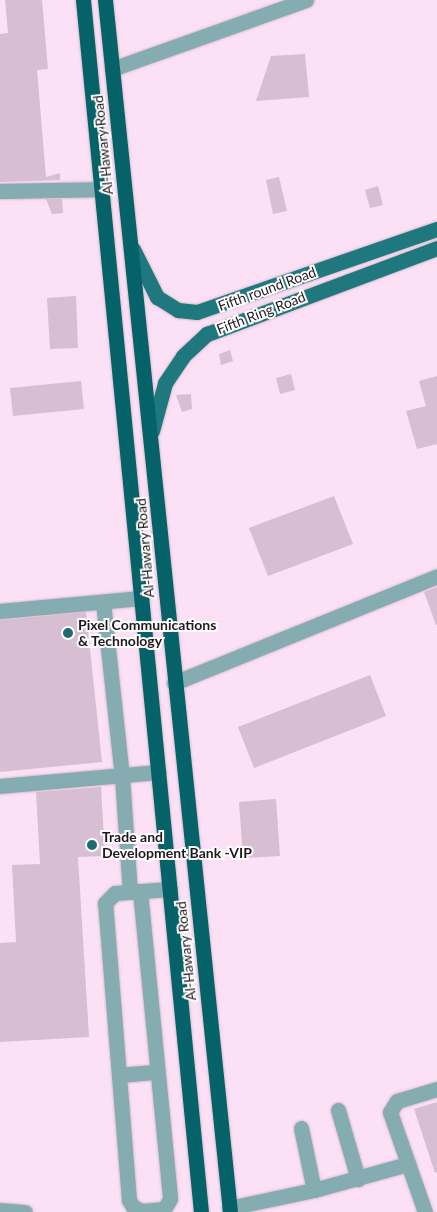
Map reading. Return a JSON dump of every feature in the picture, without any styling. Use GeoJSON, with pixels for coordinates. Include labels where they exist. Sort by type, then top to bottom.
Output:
{"type":"FeatureCollection","features":[{"type":"Feature","properties":{"kind":"highway","name":"Al-Hawary Road"},"geometry":{"type":"LineString","coordinates":[[83,0],[201,1212]]}},
{"type":"Feature","properties":{"kind":"highway","name":"Al-Hawary Road"},"geometry":{"type":"LineString","coordinates":[[106,0],[152,445],[187,812],[229,1210]]}},
{"type":"Feature","properties":{"kind":"highway"},"geometry":{"type":"LineString","coordinates":[[162,814],[187,812]]}},
{"type":"Feature","properties":{"kind":"main road","name":"Fifth round Road"},"geometry":{"type":"LineString","coordinates":[[130,241],[156,297],[178,310],[197,312],[437,229]]}},
{"type":"Feature","properties":{"kind":"main road","name":"Fifth Ring Road"},"geometry":{"type":"LineString","coordinates":[[152,445],[154,413],[165,383],[183,356],[207,334],[437,248]]}},
{"type":"Feature","properties":{"kind":"street"},"geometry":{"type":"LineString","coordinates":[[112,69],[306,0]]}},
{"type":"Feature","properties":{"kind":"street"},"geometry":{"type":"LineString","coordinates":[[0,191],[102,189]]}},
{"type":"Feature","properties":{"kind":"street"},"geometry":{"type":"LineString","coordinates":[[174,683],[437,576]]}},
{"type":"Feature","properties":{"kind":"street"},"geometry":{"type":"LineString","coordinates":[[0,611],[141,598]]}},
{"type":"Feature","properties":{"kind":"street"},"geometry":{"type":"LineString","coordinates":[[103,602],[135,892],[157,1072],[170,1199],[164,1209],[137,1210],[129,1200],[105,904],[110,895],[135,892],[170,889]]}},
{"type":"Feature","properties":{"kind":"street"},"geometry":{"type":"LineString","coordinates":[[0,786],[158,772]]}},
{"type":"Feature","properties":{"kind":"street"},"geometry":{"type":"LineString","coordinates":[[119,1075],[157,1072]]}},
{"type":"Feature","properties":{"kind":"street"},"geometry":{"type":"LineString","coordinates":[[425,1212],[391,1116],[392,1108],[397,1101],[437,1089]]}},
{"type":"Feature","properties":{"kind":"street"},"geometry":{"type":"LineString","coordinates":[[338,1110],[358,1179]]}},
{"type":"Feature","properties":{"kind":"street"},"geometry":{"type":"LineString","coordinates":[[301,1128],[314,1190]]}},
{"type":"Feature","properties":{"kind":"street"},"geometry":{"type":"LineString","coordinates":[[229,1210],[358,1179],[408,1164]]}},
{"type":"Feature","properties":{"kind":"street"},"geometry":{"type":"LineString","coordinates":[[0,1210],[25,1212]]}},
{"type":"Feature","properties":{"kind":"building"},"geometry":{"type":"Polygon","coordinates":[[[5,0],[42,0],[48,69],[37,70],[46,177],[60,173],[60,180],[0,182],[0,34],[8,33],[5,0]]]}},
{"type":"Feature","properties":{"kind":"building"},"geometry":{"type":"Polygon","coordinates":[[[305,54],[309,97],[256,101],[271,56],[305,54]]]}},
{"type":"Feature","properties":{"kind":"building"},"geometry":{"type":"Polygon","coordinates":[[[279,177],[287,211],[273,214],[266,180],[279,177]]]}},
{"type":"Feature","properties":{"kind":"building"},"geometry":{"type":"Polygon","coordinates":[[[378,186],[383,205],[370,208],[365,190],[378,186]]]}},
{"type":"Feature","properties":{"kind":"building"},"geometry":{"type":"Polygon","coordinates":[[[46,199],[62,199],[63,213],[52,214],[46,199]]]}},
{"type":"Feature","properties":{"kind":"building"},"geometry":{"type":"Polygon","coordinates":[[[76,296],[78,348],[50,349],[47,298],[76,296]]]}},
{"type":"Feature","properties":{"kind":"building"},"geometry":{"type":"Polygon","coordinates":[[[230,350],[233,361],[221,365],[219,354],[230,350]]]}},
{"type":"Feature","properties":{"kind":"building"},"geometry":{"type":"Polygon","coordinates":[[[291,374],[295,390],[280,394],[276,378],[291,374]]]}},
{"type":"Feature","properties":{"kind":"building"},"geometry":{"type":"Polygon","coordinates":[[[437,376],[437,444],[417,449],[406,411],[426,406],[419,381],[437,376]]]}},
{"type":"Feature","properties":{"kind":"building"},"geometry":{"type":"Polygon","coordinates":[[[81,381],[84,409],[13,416],[10,388],[81,381]]]}},
{"type":"Feature","properties":{"kind":"building"},"geometry":{"type":"Polygon","coordinates":[[[191,394],[192,409],[182,412],[176,395],[191,394]]]}},
{"type":"Feature","properties":{"kind":"building"},"geometry":{"type":"Polygon","coordinates":[[[334,496],[353,544],[268,576],[249,528],[334,496]]]}},
{"type":"Feature","properties":{"kind":"building"},"geometry":{"type":"Polygon","coordinates":[[[437,587],[437,625],[436,625],[424,592],[437,587]]]}},
{"type":"Feature","properties":{"kind":"building"},"geometry":{"type":"Polygon","coordinates":[[[86,612],[102,762],[0,772],[0,620],[86,612]]]}},
{"type":"Feature","properties":{"kind":"building"},"geometry":{"type":"Polygon","coordinates":[[[370,675],[386,716],[254,768],[238,727],[370,675]]]}},
{"type":"Feature","properties":{"kind":"building"},"geometry":{"type":"Polygon","coordinates":[[[101,787],[105,856],[78,857],[89,1037],[0,1042],[0,943],[16,942],[12,865],[40,864],[36,792],[101,787]]]}},
{"type":"Feature","properties":{"kind":"building"},"geometry":{"type":"Polygon","coordinates":[[[276,799],[280,856],[243,858],[239,802],[276,799]]]}},
{"type":"Feature","properties":{"kind":"building"},"geometry":{"type":"Polygon","coordinates":[[[437,1102],[437,1172],[435,1173],[414,1109],[437,1102]]]}},
{"type":"Feature","properties":{"kind":"place","name":"Pixel Communications & Technology"},"geometry":{"type":"Point","coordinates":[68,633]}},
{"type":"Feature","properties":{"kind":"place","name":"Trade and Development Bank -VIP"},"geometry":{"type":"Point","coordinates":[92,845]}}]}
